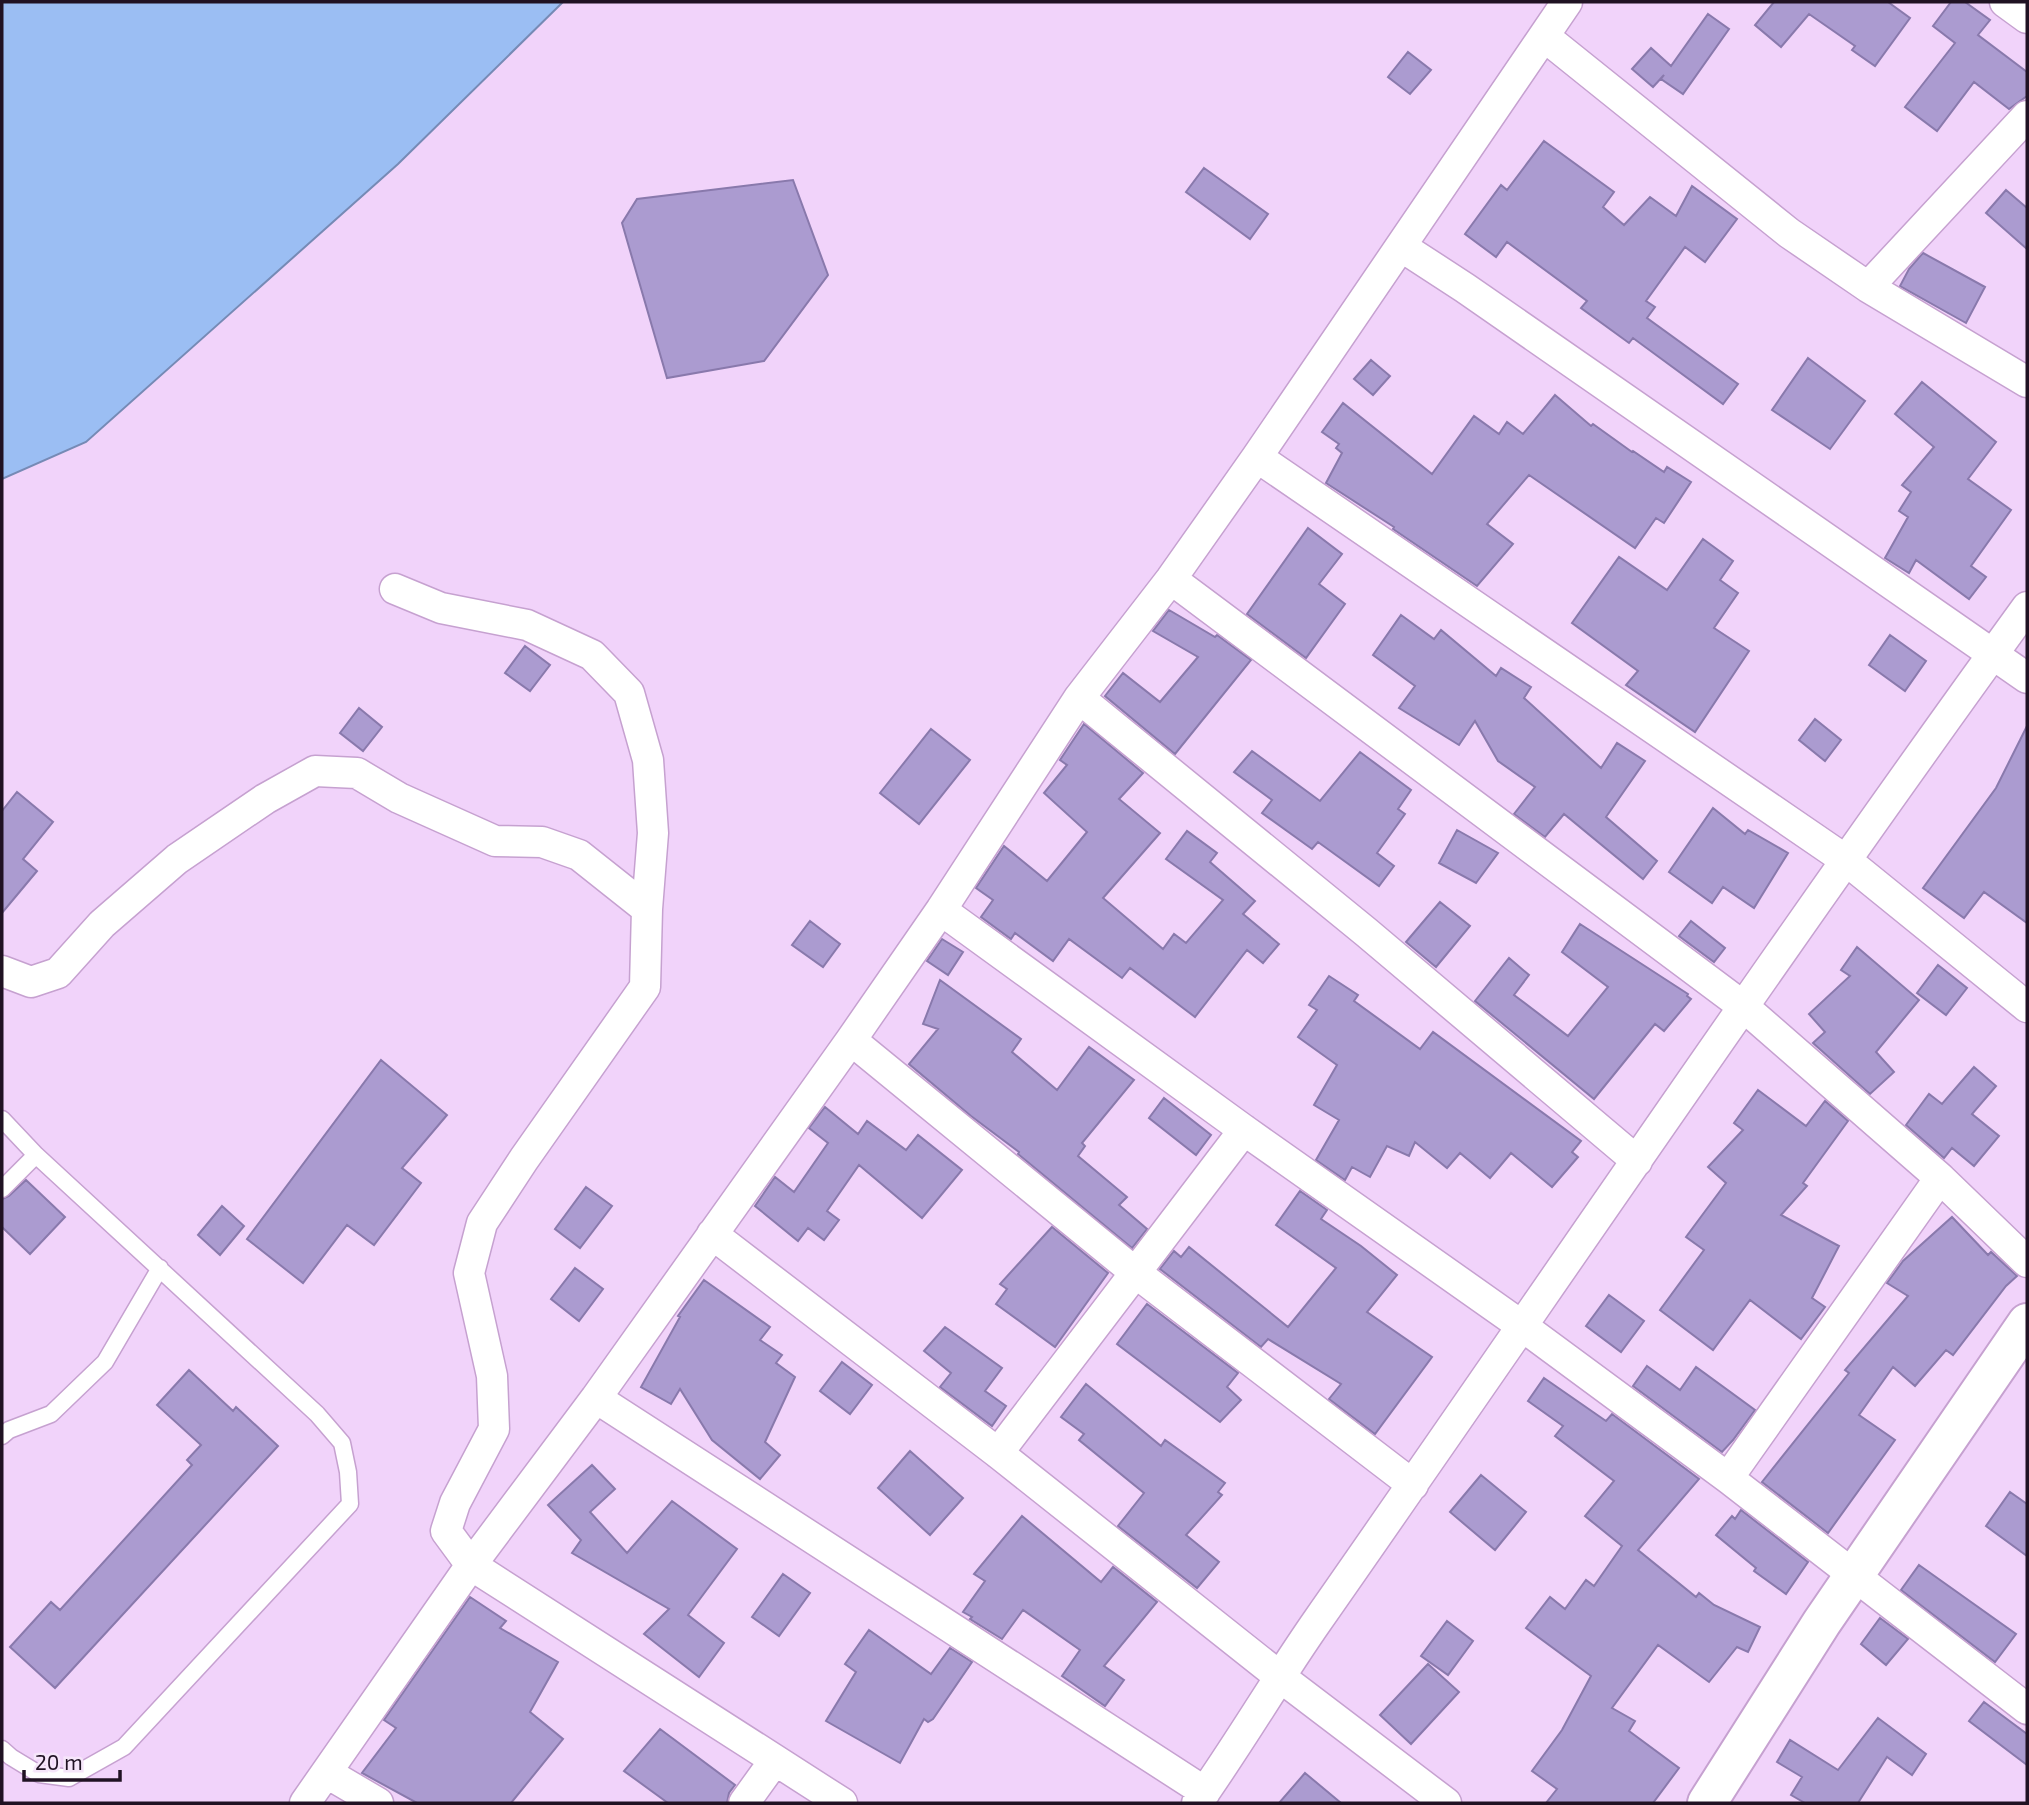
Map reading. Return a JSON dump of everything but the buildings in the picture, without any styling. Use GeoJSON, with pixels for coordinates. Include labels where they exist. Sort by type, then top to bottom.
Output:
{"type":"FeatureCollection","features":[{"type":"Feature","properties":{"kind":"main road"},"geometry":{"type":"LineString","coordinates":[[1707,1803],[1854,1575],[2027,1323]]}},
{"type":"Feature","properties":{"kind":"street"},"geometry":{"type":"LineString","coordinates":[[305,1803],[471,1565],[596,1398],[851,1040],[941,910],[1079,698],[1171,579],[1257,457],[1567,2]]}},
{"type":"Feature","properties":{"kind":"street"},"geometry":{"type":"LineString","coordinates":[[2006,2],[2027,18]]}},
{"type":"Feature","properties":{"kind":"street"},"geometry":{"type":"LineString","coordinates":[[1545,37],[1789,233],[1868,288],[2027,382]]}},
{"type":"Feature","properties":{"kind":"street"},"geometry":{"type":"LineString","coordinates":[[1868,288],[2027,116]]}},
{"type":"Feature","properties":{"kind":"street"},"geometry":{"type":"LineString","coordinates":[[1402,247],[2027,678]]}},
{"type":"Feature","properties":{"kind":"street"},"geometry":{"type":"LineString","coordinates":[[1257,457],[1847,861],[2027,1007]]}},
{"type":"Feature","properties":{"kind":"street"},"geometry":{"type":"LineString","coordinates":[[1171,579],[1744,1007],[1940,1178],[2027,1262]]}},
{"type":"Feature","properties":{"kind":"street"},"geometry":{"type":"LineString","coordinates":[[395,589],[441,608],[527,625],[592,655],[629,693],[648,760],[653,833],[646,909],[645,988],[482,1223],[469,1273],[492,1376],[494,1429],[456,1503],[446,1531],[471,1565],[842,1803]]}},
{"type":"Feature","properties":{"kind":"street"},"geometry":{"type":"LineString","coordinates":[[596,1398],[1201,1798],[1279,1676],[1744,1007],[2027,607]]}},
{"type":"Feature","properties":{"kind":"street"},"geometry":{"type":"LineString","coordinates":[[1079,698],[1366,932],[1637,1161]]}},
{"type":"Feature","properties":{"kind":"street"},"geometry":{"type":"LineString","coordinates":[[2,971],[31,982],[58,973],[102,924],[177,859],[265,799],[315,771],[357,773],[399,798],[495,841],[542,842],[579,855],[646,909]]}},
{"type":"Feature","properties":{"kind":"street"},"geometry":{"type":"LineString","coordinates":[[941,910],[1244,1130],[1522,1326],[1728,1478],[2027,1709]]}},
{"type":"Feature","properties":{"kind":"street"},"geometry":{"type":"LineString","coordinates":[[851,1040],[1136,1273],[1413,1485]]}},
{"type":"Feature","properties":{"kind":"street"},"geometry":{"type":"LineString","coordinates":[[998,1453],[1244,1130]]}},
{"type":"Feature","properties":{"kind":"street"},"geometry":{"type":"LineString","coordinates":[[1728,1478],[1940,1178]]}},
{"type":"Feature","properties":{"kind":"street"},"geometry":{"type":"LineString","coordinates":[[712,1234],[998,1453],[1279,1676],[1446,1803]]}},
{"type":"Feature","properties":{"kind":"street"},"geometry":{"type":"LineString","coordinates":[[744,1803],[775,1760]]}},
{"type":"Feature","properties":{"kind":"street"},"geometry":{"type":"LineString","coordinates":[[327,1773],[378,1803]]}},
{"type":"Feature","properties":{"kind":"lane"},"geometry":{"type":"LineString","coordinates":[[2,1119],[36,1155],[317,1414],[342,1443],[348,1472],[350,1504],[124,1747],[69,1778],[39,1774],[11,1758],[2,1749]]}},
{"type":"Feature","properties":{"kind":"lane"},"geometry":{"type":"LineString","coordinates":[[2,1189],[36,1155]]}},
{"type":"Feature","properties":{"kind":"lane"},"geometry":{"type":"LineString","coordinates":[[2,1436],[9,1430],[51,1414],[105,1362],[160,1269]]}},
{"type":"Feature","properties":{"kind":"water"},"geometry":{"type":"Polygon","coordinates":[[[2,2],[563,2],[398,164],[86,442],[2,479],[2,2]]]}}]}
